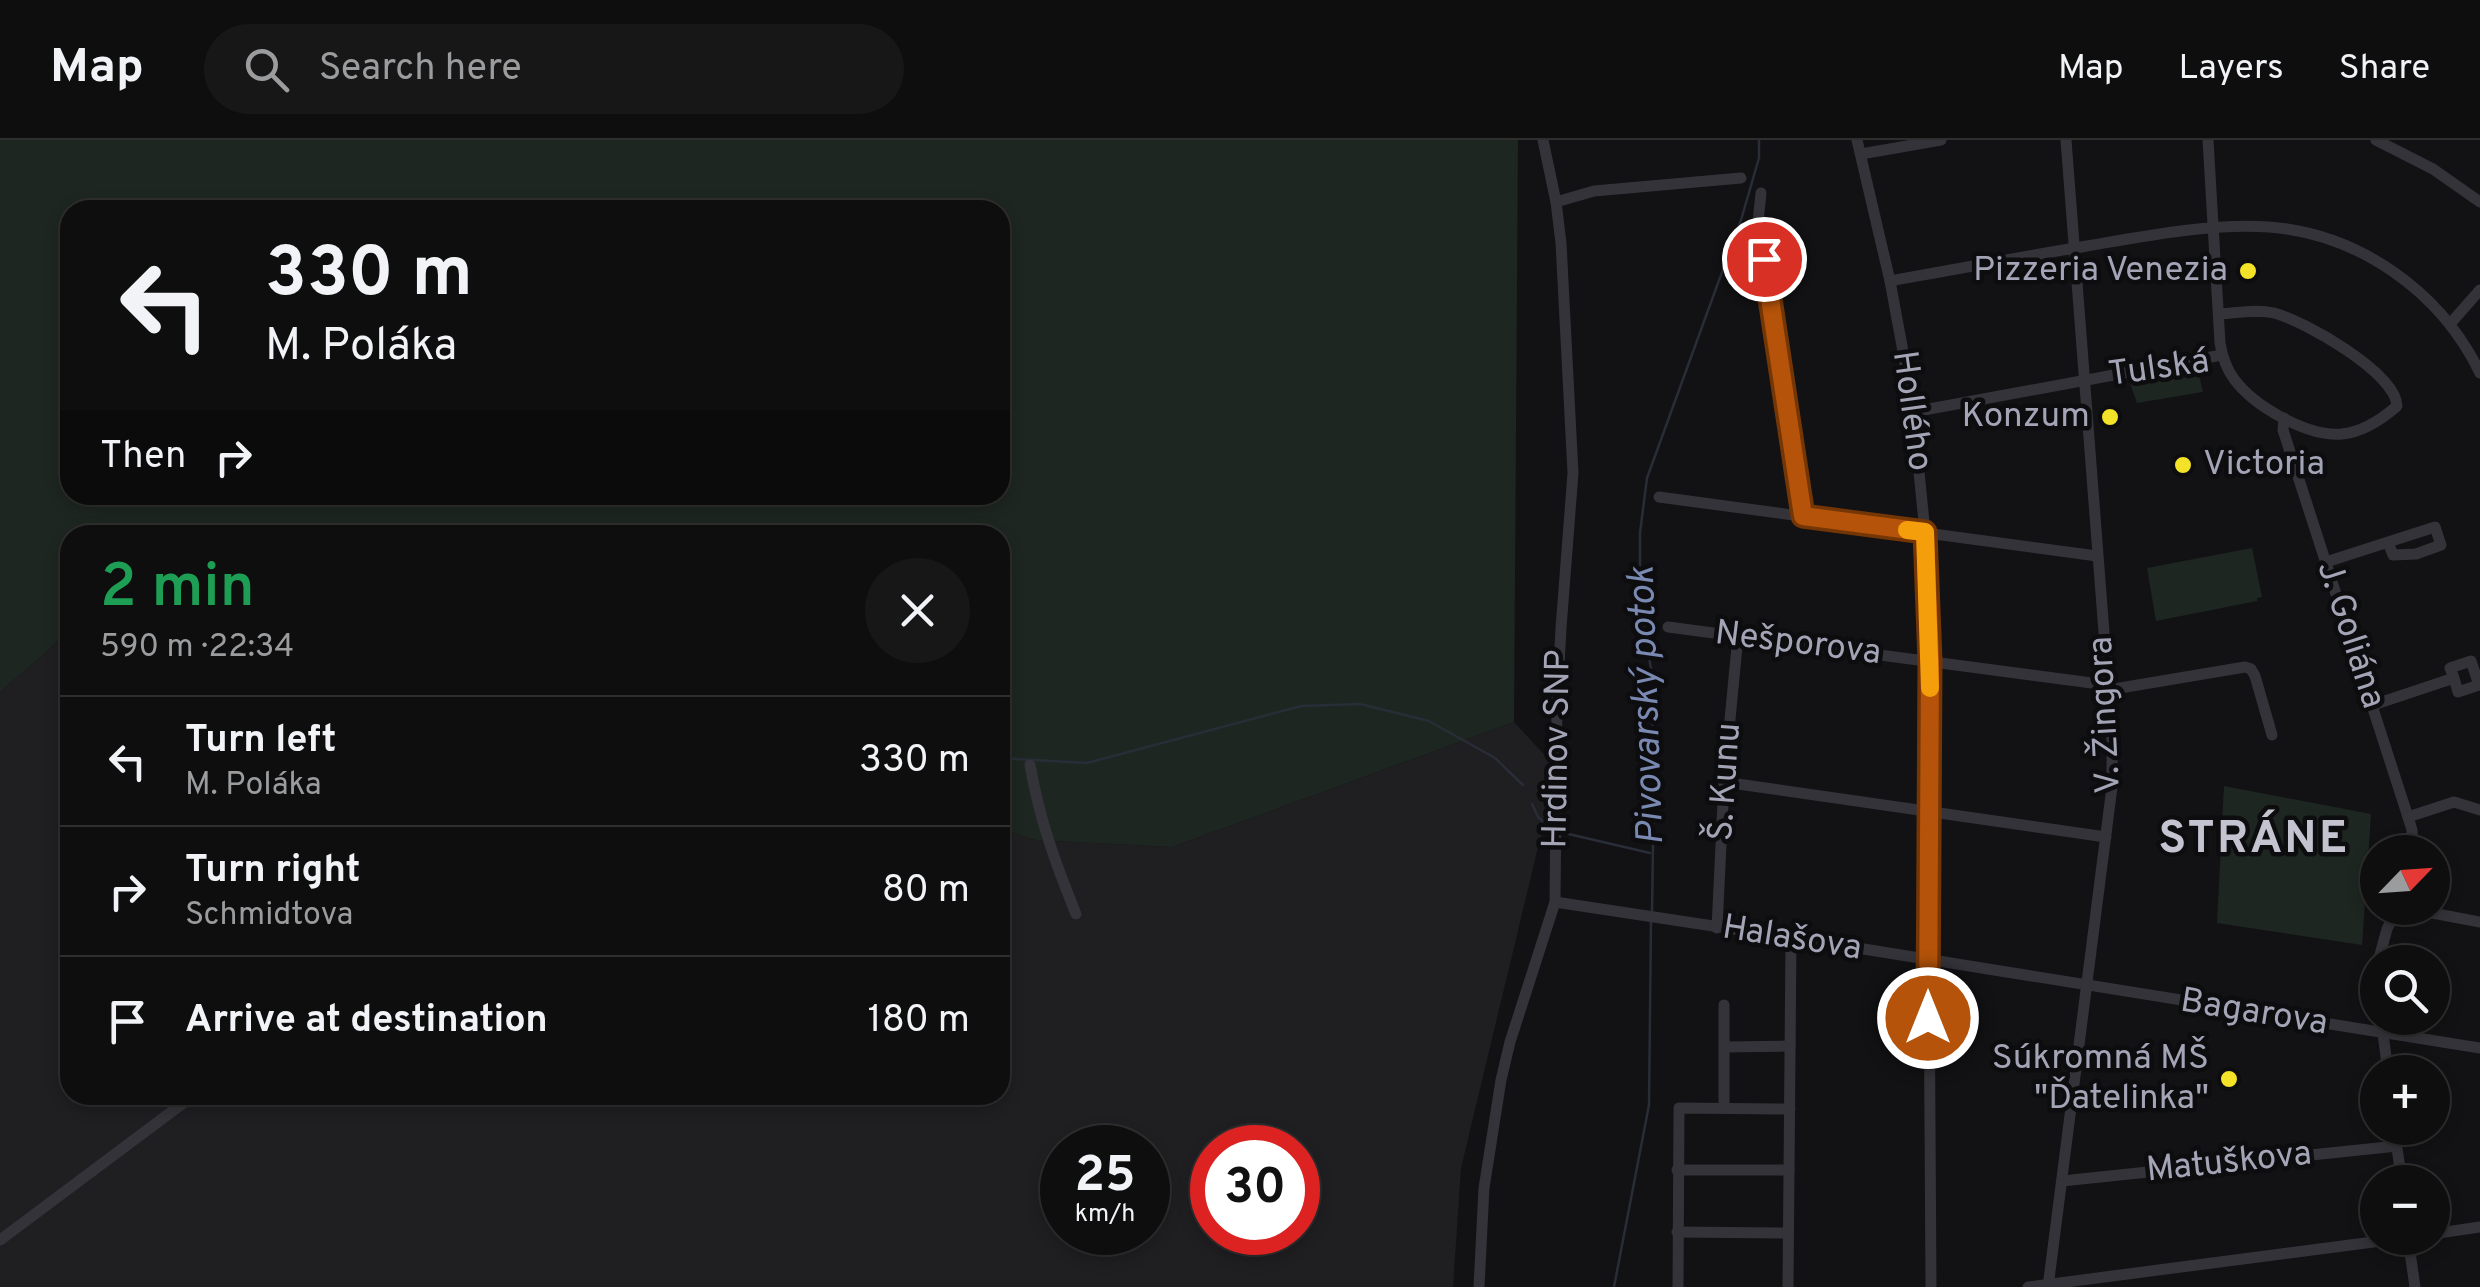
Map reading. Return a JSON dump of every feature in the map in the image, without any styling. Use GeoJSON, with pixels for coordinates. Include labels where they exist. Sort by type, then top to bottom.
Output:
{"type":"FeatureCollection","features":[{"type":"Feature","properties":{"kind":"street","name":"Hrdinov SNP"},"geometry":{"type":"LineString","coordinates":[[1479,1287],[1484,1188],[1500,1080],[1555,902],[1561,628],[1573,473],[1566,294],[1556,202],[1543,140]]}},
{"type":"Feature","properties":{"kind":"street","name":"Hollého"},"geometry":{"type":"LineString","coordinates":[[1857,140],[1890,282],[1912,412],[1925,532],[1930,661],[1930,1287]]}},
{"type":"Feature","properties":{"kind":"street"},"geometry":{"type":"LineString","coordinates":[[1861,154],[1941,140]]}},
{"type":"Feature","properties":{"kind":"street","name":"V. Žingora"},"geometry":{"type":"LineString","coordinates":[[2048,1286],[2111,800],[2112,764],[2066,140]]}},
{"type":"Feature","properties":{"kind":"street"},"geometry":{"type":"LineString","coordinates":[[2208,140],[2222,355]]}},
{"type":"Feature","properties":{"kind":"street"},"geometry":{"type":"LineString","coordinates":[[2376,140],[2433,169],[2480,202]]}},
{"type":"Feature","properties":{"kind":"street"},"geometry":{"type":"LineString","coordinates":[[1556,202],[1594,192],[1741,178]]}},
{"type":"Feature","properties":{"kind":"street"},"geometry":{"type":"LineString","coordinates":[[1761,193],[1758,222],[1803,516]]}},
{"type":"Feature","properties":{"kind":"street"},"geometry":{"type":"LineString","coordinates":[[1890,282],[2136,238],[2214,229],[2275,228],[2344,244],[2388,266],[2450,324],[2480,373]]}},
{"type":"Feature","properties":{"kind":"street"},"geometry":{"type":"LineString","coordinates":[[2450,324],[2480,290]]}},
{"type":"Feature","properties":{"kind":"street","name":"Tulská"},"geometry":{"type":"LineString","coordinates":[[1912,412],[2222,355],[2232,377],[2256,401],[2284,418],[2324,434],[2364,428],[2397,406],[2382,378],[2356,356],[2292,319],[2271,312],[2218,314]]}},
{"type":"Feature","properties":{"kind":"street","name":"J. Goliána"},"geometry":{"type":"LineString","coordinates":[[2284,418],[2284,430],[2412,835]]}},
{"type":"Feature","properties":{"kind":"street"},"geometry":{"type":"LineString","coordinates":[[1658,498],[2097,556]]}},
{"type":"Feature","properties":{"kind":"street"},"geometry":{"type":"LineString","coordinates":[[2326,562],[2388,542]]}},
{"type":"Feature","properties":{"kind":"street","name":"Nešporova"},"geometry":{"type":"LineString","coordinates":[[1668,627],[2108,687],[2251,669],[2272,736]]}},
{"type":"Feature","properties":{"kind":"street","name":"Š. Kunu"},"geometry":{"type":"LineString","coordinates":[[1717,928],[1724,782],[1738,636]]}},
{"type":"Feature","properties":{"kind":"street"},"geometry":{"type":"LineString","coordinates":[[2372,705],[2454,678]]}},
{"type":"Feature","properties":{"kind":"street"},"geometry":{"type":"LineString","coordinates":[[1030,765],[1049,847],[1076,914]]}},
{"type":"Feature","properties":{"kind":"street"},"geometry":{"type":"LineString","coordinates":[[1724,782],[2106,837]]}},
{"type":"Feature","properties":{"kind":"street"},"geometry":{"type":"LineString","coordinates":[[2408,817],[2454,802],[2480,810]]}},
{"type":"Feature","properties":{"kind":"street","name":"Halašova"},"geometry":{"type":"LineString","coordinates":[[1555,902],[2087,986]]}},
{"type":"Feature","properties":{"kind":"street"},"geometry":{"type":"LineString","coordinates":[[2450,916],[2480,922]]}},
{"type":"Feature","properties":{"kind":"street"},"geometry":{"type":"LineString","coordinates":[[1788,1287],[1791,938]]}},
{"type":"Feature","properties":{"kind":"street","name":"Bagarova"},"geometry":{"type":"LineString","coordinates":[[2087,986],[2360,1030]]}},
{"type":"Feature","properties":{"kind":"street"},"geometry":{"type":"LineString","coordinates":[[1724,1004],[1724,1108]]}},
{"type":"Feature","properties":{"kind":"street","name":"Bagarova"},"geometry":{"type":"LineString","coordinates":[[2391,1035],[2480,1048]]}},
{"type":"Feature","properties":{"kind":"street"},"geometry":{"type":"LineString","coordinates":[[1725,1047],[1790,1046]]}},
{"type":"Feature","properties":{"kind":"street"},"geometry":{"type":"LineString","coordinates":[[0,1240],[181,1105]]}},
{"type":"Feature","properties":{"kind":"street"},"geometry":{"type":"LineString","coordinates":[[1678,1287],[1679,1108],[1790,1109]]}},
{"type":"Feature","properties":{"kind":"street"},"geometry":{"type":"LineString","coordinates":[[2397,1146],[2400,1165]]}},
{"type":"Feature","properties":{"kind":"street","name":"Matuškova"},"geometry":{"type":"LineString","coordinates":[[2062,1181],[2397,1146]]}},
{"type":"Feature","properties":{"kind":"street"},"geometry":{"type":"LineString","coordinates":[[1678,1170],[1789,1170]]}},
{"type":"Feature","properties":{"kind":"street"},"geometry":{"type":"LineString","coordinates":[[2450,1232],[2480,1228]]}},
{"type":"Feature","properties":{"kind":"street"},"geometry":{"type":"LineString","coordinates":[[1677,1232],[1788,1233]]}},
{"type":"Feature","properties":{"kind":"street"},"geometry":{"type":"LineString","coordinates":[[2028,1287],[2360,1244]]}},
{"type":"Feature","properties":{"kind":"street"},"geometry":{"type":"LineString","coordinates":[[2409,1255],[2415,1287]]}},
{"type":"Feature","properties":{"kind":"shaded area"},"geometry":{"type":"Polygon","coordinates":[[[0,140],[1518,140],[1514,722],[1172,847],[1035,840],[1010,832],[1010,525],[60,525],[60,640],[0,692],[0,140]]]}},
{"type":"Feature","properties":{"kind":"shaded area"},"geometry":{"type":"Polygon","coordinates":[[[2197,367],[2203,392],[2137,403],[2129,380],[2197,367]]]}},
{"type":"Feature","properties":{"kind":"shaded area"},"geometry":{"type":"Polygon","coordinates":[[[2252,548],[2262,597],[2257,601],[2156,621],[2147,568],[2252,548]]]}},
{"type":"Feature","properties":{"kind":"shaded area"},"geometry":{"type":"Polygon","coordinates":[[[60,640],[60,1105],[1010,1105],[1010,832],[1035,840],[1172,847],[1514,722],[1563,775],[1539,843],[1461,1168],[1453,1287],[0,1287],[0,692],[60,640]]]}},
{"type":"Feature","properties":{"kind":"shaded area"},"geometry":{"type":"Polygon","coordinates":[[[2224,786],[2371,814],[2370,835],[2360,835],[2362,945],[2217,923],[2224,786]]]}},
{"type":"Feature","properties":{"kind":"waterway","name":"Pivovarský potok"},"geometry":{"type":"LineString","coordinates":[[1652,913],[1651,669],[1640,602],[1640,533],[1647,478],[1741,220],[1759,158],[1759,140]]}},
{"type":"Feature","properties":{"kind":"waterway"},"geometry":{"type":"LineString","coordinates":[[1010,759],[1087,763],[1301,706],[1360,704],[1429,721],[1495,758],[1523,785]]}},
{"type":"Feature","properties":{"kind":"waterway"},"geometry":{"type":"LineString","coordinates":[[1532,804],[1538,817],[1553,829]]}},
{"type":"Feature","properties":{"kind":"waterway"},"geometry":{"type":"LineString","coordinates":[[1560,832],[1650,853]]}},
{"type":"Feature","properties":{"kind":"waterway","name":"Pivovarský potok"},"geometry":{"type":"LineString","coordinates":[[1614,1287],[1649,1105],[1651,921]]}},
{"type":"Feature","properties":{"kind":"slow traffic"},"geometry":{"type":"LineString","coordinates":[[1907,530],[1925,532],[1930,688]]}},
{"type":"Feature","properties":{"kind":"place","name":"Pizzeria Venezia"},"geometry":{"type":"Point","coordinates":[2248,271]}},
{"type":"Feature","properties":{"kind":"place","name":"Konzum"},"geometry":{"type":"Point","coordinates":[2110,417]}},
{"type":"Feature","properties":{"kind":"place","name":"Victoria"},"geometry":{"type":"Point","coordinates":[2183,465]}},
{"type":"Feature","properties":{"kind":"place","name":"Súkromná MŠ \"Ďatelinka\""},"geometry":{"type":"Point","coordinates":[2229,1079]}},
{"type":"Feature","properties":{"kind":"district","name":"STRÁNE"},"geometry":{"type":"Point","coordinates":[2254,840]}},
{"type":"Feature","properties":{"kind":"route"},"geometry":{"type":"LineString","coordinates":[[1764,259],[1803,516],[1925,532],[1930,661],[1928,1018]]}}]}
